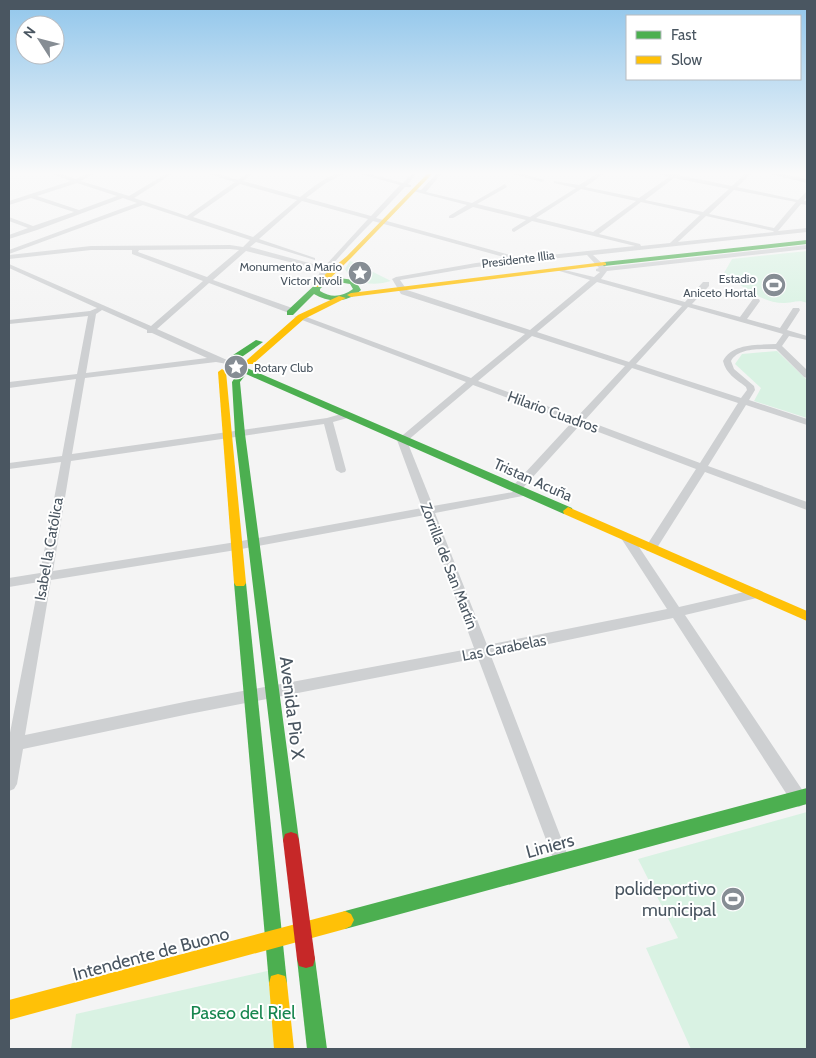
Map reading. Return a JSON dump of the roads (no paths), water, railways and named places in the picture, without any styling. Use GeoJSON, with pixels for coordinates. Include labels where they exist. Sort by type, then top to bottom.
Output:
{"type":"FeatureCollection","features":[{"type":"Feature","properties":{"kind":"main road"},"geometry":{"type":"LineString","coordinates":[[224,363],[234,375],[247,369],[317,287],[385,222]]}},
{"type":"Feature","properties":{"kind":"main road","name":"Presidente Illia"},"geometry":{"type":"LineString","coordinates":[[347,296],[451,273],[726,253],[806,236]]}},
{"type":"Feature","properties":{"kind":"main road","name":"Presidente Illia"},"geometry":{"type":"LineString","coordinates":[[317,287],[332,280],[371,286],[398,285],[558,269],[596,261],[806,236]]}},
{"type":"Feature","properties":{"kind":"main road"},"geometry":{"type":"LineString","coordinates":[[224,363],[251,349],[295,314],[347,296],[357,287],[350,282],[342,271],[343,263]]}},
{"type":"Feature","properties":{"kind":"main road"},"geometry":{"type":"LineString","coordinates":[[317,287],[323,297],[347,296]]}},
{"type":"Feature","properties":{"kind":"main road"},"geometry":{"type":"LineString","coordinates":[[224,363],[243,359],[247,369]]}},
{"type":"Feature","properties":{"kind":"main road"},"geometry":{"type":"LineString","coordinates":[[224,363],[226,436],[284,1049]]}},
{"type":"Feature","properties":{"kind":"main road","name":"Tristan Acuña"},"geometry":{"type":"LineString","coordinates":[[247,369],[402,440],[807,616]]}},
{"type":"Feature","properties":{"kind":"main road","name":"Avenida Pio X"},"geometry":{"type":"LineString","coordinates":[[247,369],[236,382],[240,434],[317,1049]]}},
{"type":"Feature","properties":{"kind":"main road","name":"Liniers"},"geometry":{"type":"LineString","coordinates":[[302,932],[803,798]]}},
{"type":"Feature","properties":{"kind":"main road","name":"Intendente de Buono"},"geometry":{"type":"LineString","coordinates":[[9,1010],[302,932]]}},
{"type":"Feature","properties":{"kind":"street"},"geometry":{"type":"LineString","coordinates":[[15,221],[53,236]]}},
{"type":"Feature","properties":{"kind":"street"},"geometry":{"type":"LineString","coordinates":[[9,237],[51,221]]}},
{"type":"Feature","properties":{"kind":"street"},"geometry":{"type":"LineString","coordinates":[[9,253],[93,221]]}},
{"type":"Feature","properties":{"kind":"street"},"geometry":{"type":"LineString","coordinates":[[198,221],[327,266]]}},
{"type":"Feature","properties":{"kind":"street"},"geometry":{"type":"LineString","coordinates":[[150,331],[275,221]]}},
{"type":"Feature","properties":{"kind":"street"},"geometry":{"type":"LineString","coordinates":[[317,287],[327,266],[370,221]]}},
{"type":"Feature","properties":{"kind":"street"},"geometry":{"type":"LineString","coordinates":[[381,221],[524,260]]}},
{"type":"Feature","properties":{"kind":"street"},"geometry":{"type":"LineString","coordinates":[[514,230],[527,221]]}},
{"type":"Feature","properties":{"kind":"street"},"geometry":{"type":"LineString","coordinates":[[545,221],[647,247]]}},
{"type":"Feature","properties":{"kind":"street"},"geometry":{"type":"LineString","coordinates":[[595,234],[612,221]]}},
{"type":"Feature","properties":{"kind":"street"},"geometry":{"type":"LineString","coordinates":[[671,245],[696,221]]}},
{"type":"Feature","properties":{"kind":"street"},"geometry":{"type":"LineString","coordinates":[[737,221],[806,236]]}},
{"type":"Feature","properties":{"kind":"street"},"geometry":{"type":"LineString","coordinates":[[775,230],[783,221]]}},
{"type":"Feature","properties":{"kind":"street"},"geometry":{"type":"LineString","coordinates":[[572,272],[596,261],[647,247],[788,232]]}},
{"type":"Feature","properties":{"kind":"street"},"geometry":{"type":"LineString","coordinates":[[9,257],[83,249],[136,247],[245,248],[327,266]]}},
{"type":"Feature","properties":{"kind":"street","name":"Hilario Cuadros"},"geometry":{"type":"LineString","coordinates":[[136,247],[134,253],[472,382],[807,506]]}},
{"type":"Feature","properties":{"kind":"street"},"geometry":{"type":"LineString","coordinates":[[726,253],[807,248]]}},
{"type":"Feature","properties":{"kind":"street"},"geometry":{"type":"LineString","coordinates":[[596,261],[524,260],[413,274],[396,279],[404,292],[807,422]]}},
{"type":"Feature","properties":{"kind":"street"},"geometry":{"type":"LineString","coordinates":[[596,261],[596,279]]}},
{"type":"Feature","properties":{"kind":"street"},"geometry":{"type":"LineString","coordinates":[[9,266],[97,311],[150,331],[224,363]]}},
{"type":"Feature","properties":{"kind":"street"},"geometry":{"type":"LineString","coordinates":[[558,269],[807,338]]}},
{"type":"Feature","properties":{"kind":"street"},"geometry":{"type":"LineString","coordinates":[[402,440],[596,279]]}},
{"type":"Feature","properties":{"kind":"street"},"geometry":{"type":"LineString","coordinates":[[9,582],[253,543],[428,511],[520,491],[579,421],[706,284]]}},
{"type":"Feature","properties":{"kind":"street"},"geometry":{"type":"LineString","coordinates":[[742,320],[756,301]]}},
{"type":"Feature","properties":{"kind":"street"},"geometry":{"type":"LineString","coordinates":[[778,346],[796,310]]}},
{"type":"Feature","properties":{"kind":"street"},"geometry":{"type":"LineString","coordinates":[[9,322],[97,311]]}},
{"type":"Feature","properties":{"kind":"street","name":"Isabel la Católica"},"geometry":{"type":"LineString","coordinates":[[9,784],[12,744],[80,377],[97,311]]}},
{"type":"Feature","properties":{"kind":"street"},"geometry":{"type":"LineString","coordinates":[[651,548],[751,390],[750,386],[729,368],[727,362],[730,356],[743,349],[778,346],[807,375]]}},
{"type":"Feature","properties":{"kind":"street"},"geometry":{"type":"LineString","coordinates":[[9,385],[224,363]]}},
{"type":"Feature","properties":{"kind":"street"},"geometry":{"type":"LineString","coordinates":[[9,466],[328,421],[348,415]]}},
{"type":"Feature","properties":{"kind":"street"},"geometry":{"type":"LineString","coordinates":[[328,421],[340,470]]}},
{"type":"Feature","properties":{"kind":"street","name":"Zorrilla de San Martín"},"geometry":{"type":"LineString","coordinates":[[402,440],[562,861]]}},
{"type":"Feature","properties":{"kind":"street"},"geometry":{"type":"LineString","coordinates":[[627,538],[803,798]]}},
{"type":"Feature","properties":{"kind":"street","name":"Las Carabelas"},"geometry":{"type":"LineString","coordinates":[[12,744],[250,695],[678,613],[757,594]]}},
{"type":"Feature","properties":{"kind":"place","name":"Monumento a Mario Victor Nivoli"},"geometry":{"type":"Point","coordinates":[360,273]}},
{"type":"Feature","properties":{"kind":"place","name":"Estadio Aniceto Hortal"},"geometry":{"type":"Point","coordinates":[774,285]}},
{"type":"Feature","properties":{"kind":"place","name":"Rotary Club"},"geometry":{"type":"Point","coordinates":[236,367]}},
{"type":"Feature","properties":{"kind":"place","name":"polideportivo municipal"},"geometry":{"type":"Point","coordinates":[733,899]}},
{"type":"Feature","properties":{"kind":"park label","name":"Paseo del Riel"},"geometry":{"type":"Point","coordinates":[243,1013]}}]}
